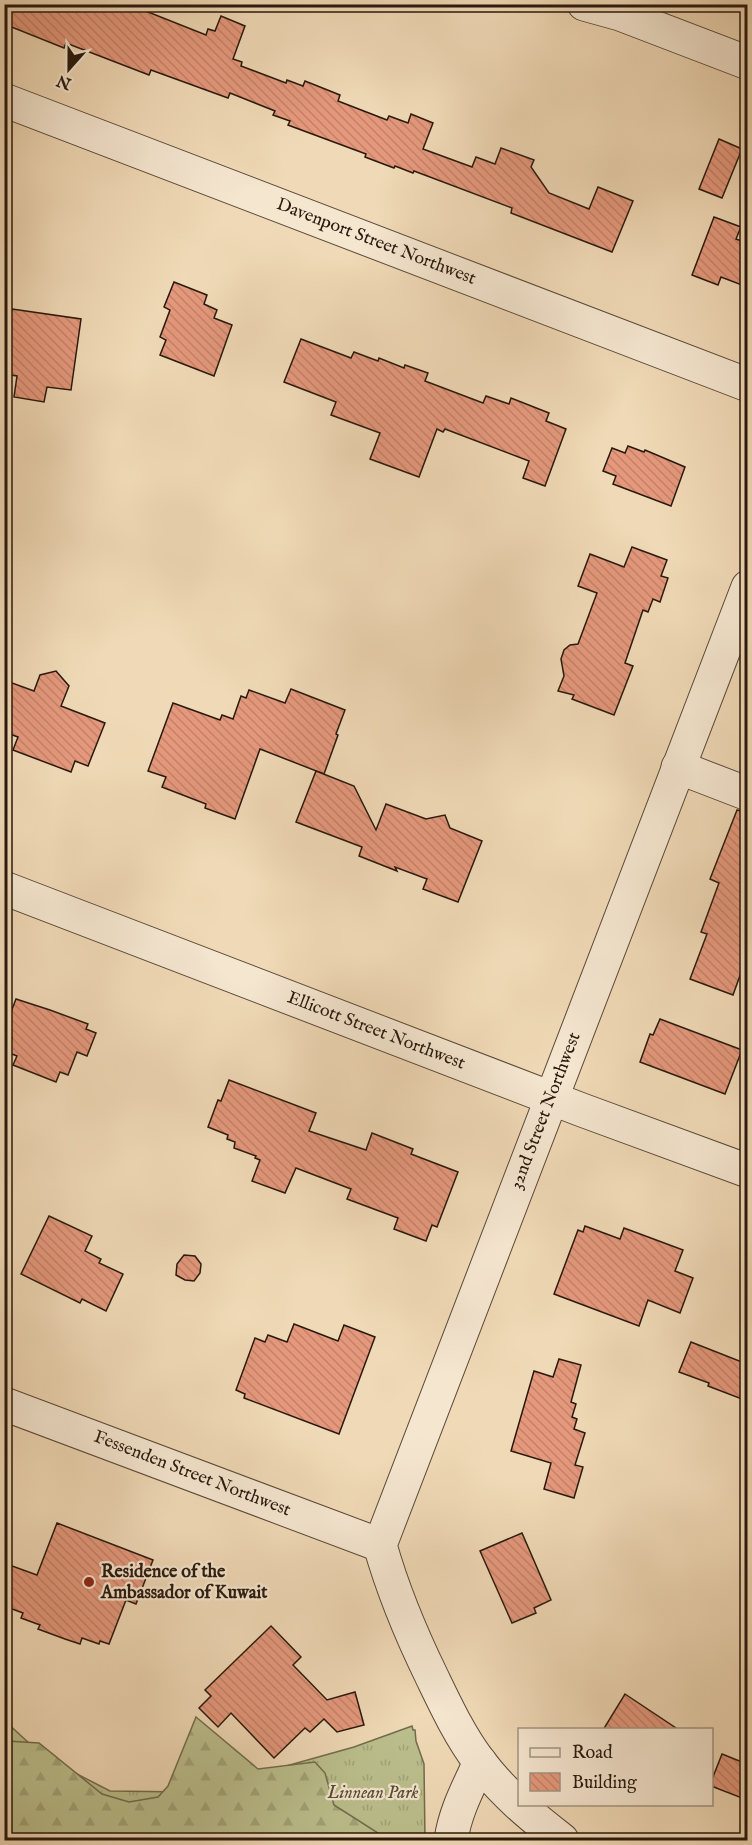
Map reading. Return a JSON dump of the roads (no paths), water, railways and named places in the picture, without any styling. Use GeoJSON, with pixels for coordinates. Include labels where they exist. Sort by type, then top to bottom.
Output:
{"type":"FeatureCollection","features":[{"type":"Feature","properties":{"kind":"street"},"geometry":{"type":"LineString","coordinates":[[584,4],[620,14],[747,63]]}},
{"type":"Feature","properties":{"kind":"street","name":"Davenport Street Northwest"},"geometry":{"type":"LineString","coordinates":[[4,100],[747,385]]}},
{"type":"Feature","properties":{"kind":"street","name":"32nd Street Northwest"},"geometry":{"type":"LineString","coordinates":[[380,1545],[747,586]]}},
{"type":"Feature","properties":{"kind":"street"},"geometry":{"type":"LineString","coordinates":[[678,767],[747,794]]}},
{"type":"Feature","properties":{"kind":"street","name":"Ellicott Street Northwest"},"geometry":{"type":"LineString","coordinates":[[4,888],[747,1172]]}},
{"type":"Feature","properties":{"kind":"street","name":"Fessenden Street Northwest"},"geometry":{"type":"LineString","coordinates":[[4,1404],[380,1545]]}},
{"type":"Feature","properties":{"kind":"street"},"geometry":{"type":"LineString","coordinates":[[380,1545],[392,1585],[412,1636],[459,1731],[480,1762],[518,1805]]}},
{"type":"Feature","properties":{"kind":"street"},"geometry":{"type":"LineString","coordinates":[[451,1840],[459,1805],[480,1762]]}},
{"type":"Feature","properties":{"kind":"street"},"geometry":{"type":"LineString","coordinates":[[519,1806],[562,1840]]}},
{"type":"Feature","properties":{"kind":"place","name":"Residence of the Ambassador of Kuwait"},"geometry":{"type":"Point","coordinates":[89,1582]}},
{"type":"Feature","properties":{"kind":"park label","name":"Linnean Park"},"geometry":{"type":"Point","coordinates":[373,1793]}}]}
